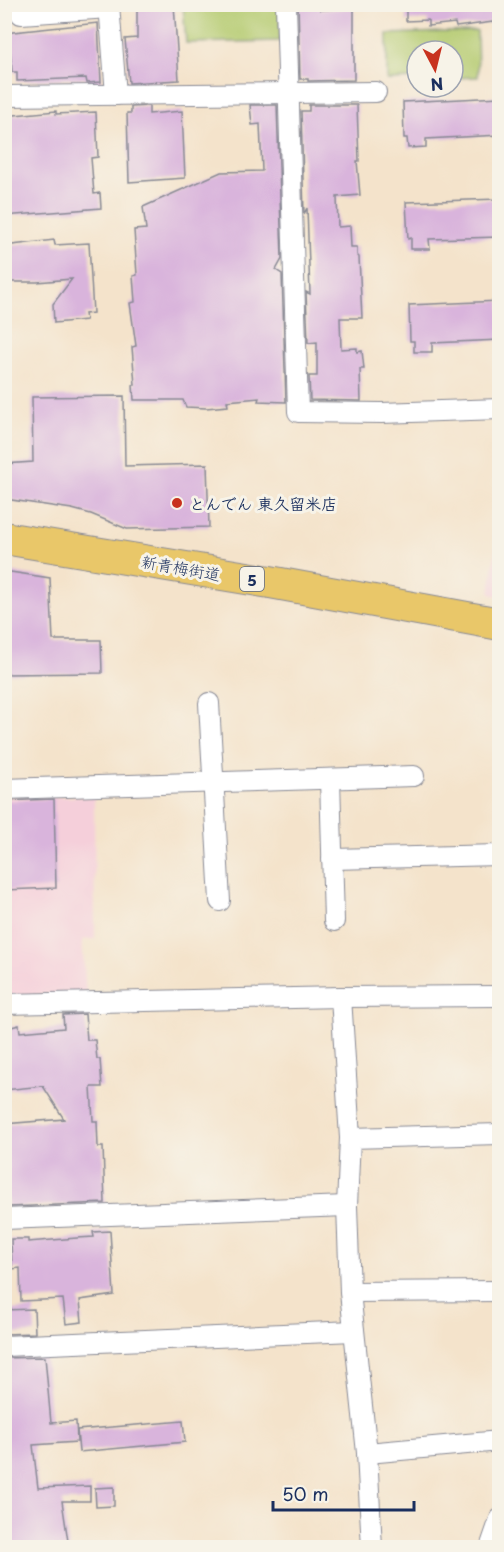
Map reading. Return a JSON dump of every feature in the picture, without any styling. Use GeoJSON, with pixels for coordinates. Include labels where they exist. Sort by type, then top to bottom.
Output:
{"type":"FeatureCollection","features":[{"type":"Feature","properties":{"kind":"main road","name":"新青梅街道"},"geometry":{"type":"LineString","coordinates":[[4,538],[270,582],[500,624]]}},
{"type":"Feature","properties":{"kind":"street"},"geometry":{"type":"LineString","coordinates":[[21,4],[21,14],[109,6],[116,95]]}},
{"type":"Feature","properties":{"kind":"street"},"geometry":{"type":"LineString","coordinates":[[285,4],[298,412],[381,413],[500,409]]}},
{"type":"Feature","properties":{"kind":"street"},"geometry":{"type":"LineString","coordinates":[[4,96],[376,92]]}},
{"type":"Feature","properties":{"kind":"street"},"geometry":{"type":"LineString","coordinates":[[209,703],[220,901]]}},
{"type":"Feature","properties":{"kind":"street"},"geometry":{"type":"LineString","coordinates":[[4,789],[414,776]]}},
{"type":"Feature","properties":{"kind":"street"},"geometry":{"type":"LineString","coordinates":[[330,779],[334,921]]}},
{"type":"Feature","properties":{"kind":"street"},"geometry":{"type":"LineString","coordinates":[[332,859],[500,855]]}},
{"type":"Feature","properties":{"kind":"street"},"geometry":{"type":"LineString","coordinates":[[4,1004],[500,996]]}},
{"type":"Feature","properties":{"kind":"street"},"geometry":{"type":"LineString","coordinates":[[341,997],[350,1138],[347,1206],[350,1292],[367,1453],[372,1548]]}},
{"type":"Feature","properties":{"kind":"street"},"geometry":{"type":"LineString","coordinates":[[350,1138],[500,1134]]}},
{"type":"Feature","properties":{"kind":"street"},"geometry":{"type":"LineString","coordinates":[[4,1219],[347,1206]]}},
{"type":"Feature","properties":{"kind":"street"},"geometry":{"type":"LineString","coordinates":[[350,1292],[500,1291]]}},
{"type":"Feature","properties":{"kind":"street"},"geometry":{"type":"LineString","coordinates":[[4,1346],[354,1330]]}},
{"type":"Feature","properties":{"kind":"street"},"geometry":{"type":"LineString","coordinates":[[367,1453],[500,1441]]}},
{"type":"Feature","properties":{"kind":"street"},"geometry":{"type":"LineString","coordinates":[[490,1548],[500,1519]]}},
{"type":"Feature","properties":{"kind":"shaded area"},"geometry":{"type":"Polygon","coordinates":[[[499,521],[499,596],[490,594],[499,521]]]}},
{"type":"Feature","properties":{"kind":"shaded area"},"geometry":{"type":"Polygon","coordinates":[[[4,797],[94,797],[95,939],[82,940],[86,993],[5,996],[4,797]]]}},
{"type":"Feature","properties":{"kind":"green space"},"geometry":{"type":"Polygon","coordinates":[[[183,5],[280,5],[280,41],[186,43],[183,5]]]}},
{"type":"Feature","properties":{"kind":"green space"},"geometry":{"type":"Polygon","coordinates":[[[477,31],[478,77],[465,78],[465,39],[405,39],[405,79],[387,80],[387,34],[477,31]]]}},
{"type":"Feature","properties":{"kind":"building"},"geometry":{"type":"Polygon","coordinates":[[[137,4],[174,4],[179,80],[129,83],[125,39],[137,38],[137,4]]]}},
{"type":"Feature","properties":{"kind":"building"},"geometry":{"type":"Polygon","coordinates":[[[298,4],[320,4],[320,10],[354,8],[354,80],[308,81],[308,79],[300,79],[298,4]]]}},
{"type":"Feature","properties":{"kind":"building"},"geometry":{"type":"Polygon","coordinates":[[[406,4],[500,4],[500,21],[456,27],[455,23],[428,26],[428,20],[406,21],[406,4]]]}},
{"type":"Feature","properties":{"kind":"building"},"geometry":{"type":"Polygon","coordinates":[[[98,23],[101,82],[87,83],[86,78],[17,81],[17,72],[12,72],[10,48],[4,48],[4,33],[98,23]]]}},
{"type":"Feature","properties":{"kind":"building"},"geometry":{"type":"Polygon","coordinates":[[[500,97],[500,135],[426,139],[426,147],[408,148],[407,138],[404,138],[403,102],[500,97]]]}},
{"type":"Feature","properties":{"kind":"building"},"geometry":{"type":"Polygon","coordinates":[[[250,105],[277,105],[282,259],[276,270],[282,274],[286,402],[258,401],[259,398],[227,401],[228,406],[206,408],[186,407],[183,400],[134,400],[132,347],[136,346],[130,303],[135,302],[133,276],[137,275],[134,230],[146,229],[143,207],[221,172],[262,171],[260,124],[252,125],[250,105]]]}},
{"type":"Feature","properties":{"kind":"building"},"geometry":{"type":"Polygon","coordinates":[[[309,105],[357,105],[359,161],[357,161],[360,195],[337,197],[338,227],[350,226],[351,247],[357,247],[359,257],[362,318],[340,318],[341,349],[357,348],[357,352],[362,351],[364,369],[360,369],[361,401],[310,400],[309,376],[317,376],[317,342],[308,343],[306,292],[310,294],[307,208],[304,214],[301,111],[309,111],[309,105]]]}},
{"type":"Feature","properties":{"kind":"building"},"geometry":{"type":"Polygon","coordinates":[[[149,106],[149,114],[182,111],[185,178],[129,182],[127,113],[131,113],[131,107],[149,106]]]}},
{"type":"Feature","properties":{"kind":"building"},"geometry":{"type":"Polygon","coordinates":[[[56,111],[56,114],[96,112],[98,157],[91,158],[94,194],[100,193],[101,208],[4,216],[4,116],[56,111]]]}},
{"type":"Feature","properties":{"kind":"building"},"geometry":{"type":"Polygon","coordinates":[[[500,199],[500,237],[429,239],[430,249],[411,249],[411,238],[408,239],[406,202],[500,199]]]}},
{"type":"Feature","properties":{"kind":"building"},"geometry":{"type":"Polygon","coordinates":[[[54,240],[55,245],[89,243],[93,313],[85,314],[86,320],[54,323],[53,304],[72,279],[4,282],[4,246],[54,240]]]}},
{"type":"Feature","properties":{"kind":"building"},"geometry":{"type":"Polygon","coordinates":[[[500,301],[500,340],[432,343],[432,352],[414,352],[414,341],[410,341],[409,305],[500,301]]]}},
{"type":"Feature","properties":{"kind":"building"},"geometry":{"type":"Polygon","coordinates":[[[124,396],[125,466],[207,464],[209,527],[127,529],[72,509],[5,499],[4,464],[33,462],[32,397],[124,396]]]}},
{"type":"Feature","properties":{"kind":"building"},"geometry":{"type":"Polygon","coordinates":[[[4,571],[50,578],[53,640],[101,640],[102,673],[4,674],[4,571]]]}},
{"type":"Feature","properties":{"kind":"building"},"geometry":{"type":"Polygon","coordinates":[[[54,799],[56,888],[4,890],[4,801],[54,799]]]}},
{"type":"Feature","properties":{"kind":"building"},"geometry":{"type":"Polygon","coordinates":[[[85,1014],[87,1040],[95,1040],[97,1059],[100,1059],[102,1087],[91,1087],[93,1121],[97,1121],[98,1147],[103,1147],[105,1203],[8,1207],[4,1180],[4,1124],[64,1119],[43,1086],[4,1090],[4,1029],[19,1025],[20,1032],[64,1028],[63,1015],[85,1014]]]}},
{"type":"Feature","properties":{"kind":"building"},"geometry":{"type":"Polygon","coordinates":[[[110,1231],[114,1295],[80,1300],[82,1322],[66,1324],[63,1299],[21,1301],[20,1268],[12,1269],[11,1239],[28,1239],[28,1242],[94,1237],[93,1232],[110,1231]]]}},
{"type":"Feature","properties":{"kind":"building"},"geometry":{"type":"Polygon","coordinates":[[[34,1309],[35,1333],[4,1334],[4,1310],[34,1309]]]}},
{"type":"Feature","properties":{"kind":"building"},"geometry":{"type":"Polygon","coordinates":[[[45,1357],[51,1423],[76,1421],[77,1442],[33,1445],[38,1488],[90,1486],[90,1501],[62,1501],[69,1548],[4,1548],[4,1358],[45,1357]]]}},
{"type":"Feature","properties":{"kind":"building"},"geometry":{"type":"Polygon","coordinates":[[[183,1421],[185,1442],[79,1452],[77,1430],[183,1421]]]}},
{"type":"Feature","properties":{"kind":"building"},"geometry":{"type":"Polygon","coordinates":[[[114,1487],[114,1506],[96,1507],[95,1488],[114,1487]]]}},
{"type":"Feature","properties":{"kind":"place","name":"とんでん 東久留米店"},"geometry":{"type":"Point","coordinates":[177,503]}}]}
